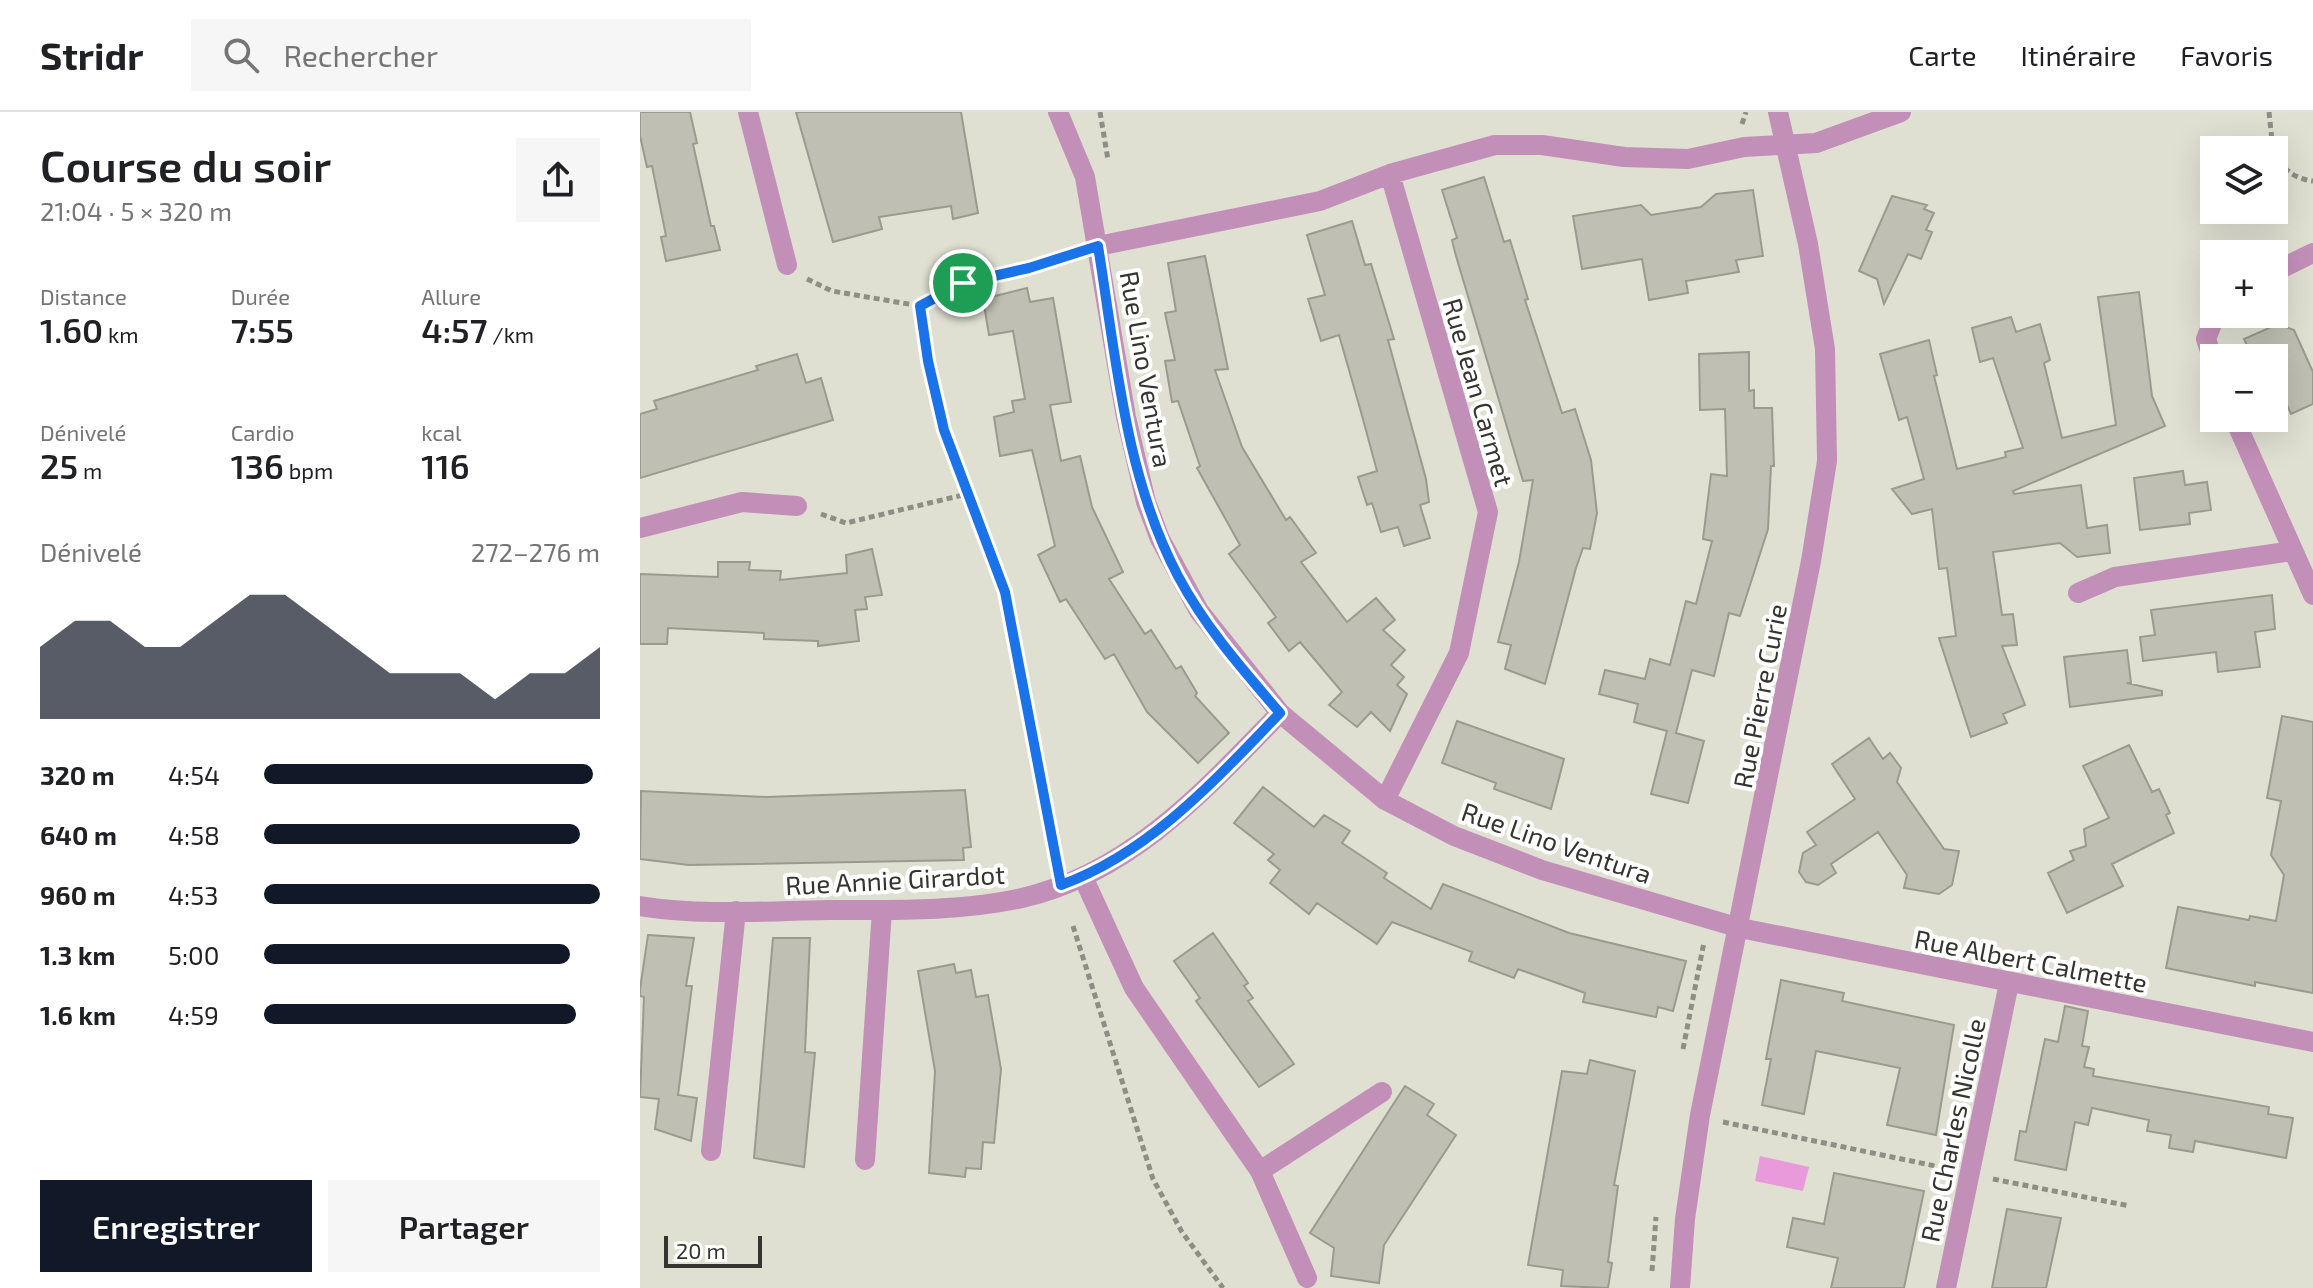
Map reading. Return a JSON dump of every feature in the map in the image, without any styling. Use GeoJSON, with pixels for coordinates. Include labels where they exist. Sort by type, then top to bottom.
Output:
{"type":"FeatureCollection","features":[{"type":"Feature","properties":{"kind":"street"},"geometry":{"type":"LineString","coordinates":[[748,112],[787,265]]}},
{"type":"Feature","properties":{"kind":"street","name":"Rue Lino Ventura"},"geometry":{"type":"LineString","coordinates":[[1058,112],[1085,177],[1126,417],[1146,502],[1178,576],[1199,611],[1280,713],[1385,800],[1454,836],[1542,870],[1740,928]]}},
{"type":"Feature","properties":{"kind":"street","name":"Rue Pierre Curie"},"geometry":{"type":"LineString","coordinates":[[1680,1288],[1700,1115],[1740,928],[1811,561],[1827,461],[1825,349],[1778,112]]}},
{"type":"Feature","properties":{"kind":"street"},"geometry":{"type":"LineString","coordinates":[[1098,246],[1281,211],[1320,201],[1390,174],[1495,145],[1542,145],[1624,157],[1688,159],[1744,147],[1816,143],[1901,112]]}},
{"type":"Feature","properties":{"kind":"street","name":"Rue Jean Carmet"},"geometry":{"type":"LineString","coordinates":[[1385,800],[1459,653],[1488,512],[1390,174]]}},
{"type":"Feature","properties":{"kind":"street"},"geometry":{"type":"LineString","coordinates":[[2288,265],[2313,253]]}},
{"type":"Feature","properties":{"kind":"street"},"geometry":{"type":"LineString","coordinates":[[2240,432],[2313,595]]}},
{"type":"Feature","properties":{"kind":"street"},"geometry":{"type":"LineString","coordinates":[[640,528],[742,502],[797,506]]}},
{"type":"Feature","properties":{"kind":"street"},"geometry":{"type":"LineString","coordinates":[[2078,593],[2115,577],[2293,551]]}},
{"type":"Feature","properties":{"kind":"street","name":"Rue Annie Girardot"},"geometry":{"type":"LineString","coordinates":[[640,906],[691,912],[882,910],[990,904],[1061,885],[1083,877],[1139,845],[1176,817],[1280,713]]}},
{"type":"Feature","properties":{"kind":"street"},"geometry":{"type":"LineString","coordinates":[[1083,877],[1134,988],[1260,1171],[1307,1278]]}},
{"type":"Feature","properties":{"kind":"street"},"geometry":{"type":"LineString","coordinates":[[865,1160],[882,910]]}},
{"type":"Feature","properties":{"kind":"street"},"geometry":{"type":"LineString","coordinates":[[711,1151],[736,911]]}},
{"type":"Feature","properties":{"kind":"street","name":"Rue Albert Calmette"},"geometry":{"type":"LineString","coordinates":[[1740,928],[2313,1042]]}},
{"type":"Feature","properties":{"kind":"street","name":"Rue Charles Nicolle"},"geometry":{"type":"LineString","coordinates":[[1946,1288],[2009,983]]}},
{"type":"Feature","properties":{"kind":"street"},"geometry":{"type":"LineString","coordinates":[[1260,1171],[1382,1092]]}},
{"type":"Feature","properties":{"kind":"path"},"geometry":{"type":"LineString","coordinates":[[2269,112],[2272,136]]}},
{"type":"Feature","properties":{"kind":"path"},"geometry":{"type":"LineString","coordinates":[[2288,171],[2297,179],[2313,181]]}},
{"type":"Feature","properties":{"kind":"path"},"geometry":{"type":"LineString","coordinates":[[787,265],[832,291],[920,306],[963,283],[1029,268],[1098,246]]}},
{"type":"Feature","properties":{"kind":"path"},"geometry":{"type":"LineString","coordinates":[[920,306],[928,361],[944,430],[1005,592],[1061,885],[1153,1179],[1182,1232],[1223,1288]]}},
{"type":"Feature","properties":{"kind":"path"},"geometry":{"type":"LineString","coordinates":[[797,506],[846,523],[967,494]]}},
{"type":"Feature","properties":{"kind":"path"},"geometry":{"type":"LineString","coordinates":[[1683,1053],[1695,978],[1710,920]]}},
{"type":"Feature","properties":{"kind":"path"},"geometry":{"type":"LineString","coordinates":[[1700,1115],[2130,1206]]}},
{"type":"Feature","properties":{"kind":"path"},"geometry":{"type":"LineString","coordinates":[[1652,1274],[1658,1202]]}},
{"type":"Feature","properties":{"kind":"shaded area"},"geometry":{"type":"Polygon","coordinates":[[[1760,1156],[1809,1167],[1803,1191],[1755,1181],[1760,1156]]]}},
{"type":"Feature","properties":{"kind":"building"},"geometry":{"type":"Polygon","coordinates":[[[640,112],[690,112],[697,143],[693,144],[711,226],[714,226],[720,250],[666,261],[661,237],[666,236],[652,166],[647,167],[640,136],[640,112]]]}},
{"type":"Feature","properties":{"kind":"building"},"geometry":{"type":"Polygon","coordinates":[[[796,112],[961,112],[978,213],[953,219],[951,206],[879,217],[882,229],[833,242],[796,112]]]}},
{"type":"Feature","properties":{"kind":"building"},"geometry":{"type":"Polygon","coordinates":[[[1484,177],[1504,242],[1510,240],[1528,299],[1525,300],[1562,413],[1575,409],[1591,460],[1597,513],[1590,549],[1583,548],[1576,568],[1545,684],[1505,669],[1511,645],[1498,642],[1519,562],[1533,480],[1523,481],[1456,256],[1452,240],[1457,238],[1442,190],[1484,177]]]}},
{"type":"Feature","properties":{"kind":"building"},"geometry":{"type":"Polygon","coordinates":[[[1753,190],[1763,256],[1736,260],[1739,272],[1686,281],[1688,293],[1649,300],[1642,259],[1582,269],[1573,216],[1641,205],[1651,215],[1701,207],[1716,194],[1753,190]]]}},
{"type":"Feature","properties":{"kind":"building"},"geometry":{"type":"Polygon","coordinates":[[[1892,196],[1927,205],[1924,209],[1934,213],[1926,230],[1932,232],[1921,259],[1908,254],[1884,304],[1877,279],[1859,271],[1892,196]]]}},
{"type":"Feature","properties":{"kind":"building"},"geometry":{"type":"Polygon","coordinates":[[[1352,221],[1365,265],[1371,264],[1394,339],[1388,340],[1426,479],[1429,502],[1420,505],[1430,538],[1404,546],[1398,527],[1381,532],[1372,503],[1367,505],[1358,477],[1377,471],[1339,335],[1321,341],[1308,299],[1325,295],[1307,235],[1352,221]]]}},
{"type":"Feature","properties":{"kind":"building"},"geometry":{"type":"Polygon","coordinates":[[[1205,256],[1228,369],[1215,370],[1242,447],[1286,520],[1290,517],[1316,553],[1301,562],[1347,622],[1376,598],[1395,620],[1383,630],[1405,650],[1391,665],[1404,677],[1397,685],[1407,694],[1390,731],[1371,712],[1357,727],[1329,705],[1342,692],[1300,642],[1289,651],[1268,623],[1276,617],[1229,554],[1240,545],[1197,468],[1200,466],[1178,401],[1172,402],[1165,361],[1175,360],[1165,313],[1176,311],[1168,263],[1205,256]]]}},
{"type":"Feature","properties":{"kind":"building"},"geometry":{"type":"Polygon","coordinates":[[[1027,288],[1030,302],[1053,298],[1071,402],[1050,405],[1061,461],[1080,456],[1092,507],[1123,572],[1109,579],[1145,634],[1151,630],[1176,669],[1181,666],[1197,693],[1195,696],[1229,733],[1198,763],[1147,712],[1114,654],[1105,659],[1066,599],[1060,602],[1038,555],[1055,546],[1032,450],[1000,456],[994,417],[1014,412],[1012,401],[1025,399],[1013,331],[989,335],[983,299],[1027,288]]]}},
{"type":"Feature","properties":{"kind":"building"},"geometry":{"type":"Polygon","coordinates":[[[2139,292],[2152,396],[2165,426],[2013,491],[2014,494],[2081,485],[2087,528],[2107,525],[2110,553],[2077,557],[2060,543],[1993,552],[2002,615],[2013,614],[2017,645],[2002,646],[2025,705],[2003,714],[2007,723],[1971,737],[1939,638],[1956,636],[1947,568],[1939,569],[1932,509],[1912,514],[1892,489],[1924,479],[1907,417],[1899,420],[1880,354],[1929,340],[1937,375],[1934,376],[1957,469],[2006,457],[2005,452],[2023,448],[1993,358],[1980,362],[1972,328],[2011,317],[2016,332],[2040,324],[2050,360],[2044,363],[2062,438],[2116,425],[2098,297],[2139,292]]]}},
{"type":"Feature","properties":{"kind":"building"},"geometry":{"type":"Polygon","coordinates":[[[2269,328],[2294,330],[2313,372],[2313,404],[2291,414],[2288,407],[2288,344],[2246,344],[2244,339],[2269,328]]]}},
{"type":"Feature","properties":{"kind":"building"},"geometry":{"type":"Polygon","coordinates":[[[1749,352],[1749,391],[1754,390],[1754,408],[1772,408],[1774,466],[1771,466],[1768,529],[1740,616],[1729,613],[1714,676],[1692,670],[1676,733],[1704,741],[1688,803],[1651,794],[1667,731],[1634,722],[1638,704],[1599,694],[1605,670],[1645,679],[1650,659],[1670,665],[1686,601],[1696,604],[1712,541],[1703,539],[1711,474],[1727,476],[1725,409],[1700,410],[1699,354],[1749,352]]]}},
{"type":"Feature","properties":{"kind":"building"},"geometry":{"type":"Polygon","coordinates":[[[797,354],[806,383],[821,378],[833,420],[640,478],[640,414],[657,409],[654,401],[758,370],[756,366],[797,354]]]}},
{"type":"Feature","properties":{"kind":"building"},"geometry":{"type":"Polygon","coordinates":[[[2183,471],[2185,485],[2207,482],[2211,510],[2189,513],[2190,524],[2140,530],[2134,478],[2183,471]]]}},
{"type":"Feature","properties":{"kind":"building"},"geometry":{"type":"Polygon","coordinates":[[[872,549],[882,595],[865,597],[867,609],[855,610],[859,641],[818,646],[818,641],[764,639],[764,633],[668,628],[667,644],[640,644],[640,574],[718,577],[718,562],[750,562],[749,570],[781,571],[780,580],[847,573],[846,555],[872,549]]]}},
{"type":"Feature","properties":{"kind":"building"},"geometry":{"type":"Polygon","coordinates":[[[2272,595],[2275,629],[2255,632],[2260,667],[2218,672],[2216,652],[2143,661],[2140,637],[2155,635],[2151,610],[2272,595]]]}},
{"type":"Feature","properties":{"kind":"building"},"geometry":{"type":"Polygon","coordinates":[[[2127,650],[2131,683],[2127,683],[2162,691],[2162,695],[2070,707],[2064,657],[2127,650]]]}},
{"type":"Feature","properties":{"kind":"building"},"geometry":{"type":"Polygon","coordinates":[[[2282,716],[2313,722],[2313,993],[2255,982],[2255,986],[2166,968],[2178,907],[2249,920],[2250,916],[2276,921],[2284,875],[2271,855],[2281,801],[2267,798],[2282,716]]]}},
{"type":"Feature","properties":{"kind":"building"},"geometry":{"type":"Polygon","coordinates":[[[1457,721],[1564,759],[1551,809],[1494,789],[1496,783],[1442,763],[1457,721]]]}},
{"type":"Feature","properties":{"kind":"building"},"geometry":{"type":"Polygon","coordinates":[[[1869,738],[1883,759],[1890,753],[1901,768],[1897,782],[1944,849],[1959,851],[1952,885],[1939,894],[1904,888],[1907,875],[1878,832],[1831,864],[1836,873],[1818,885],[1806,882],[1799,872],[1803,853],[1816,845],[1807,832],[1855,799],[1832,764],[1869,738]]]}},
{"type":"Feature","properties":{"kind":"building"},"geometry":{"type":"Polygon","coordinates":[[[2129,745],[2152,792],[2159,789],[2170,813],[2166,815],[2174,833],[2112,864],[2123,886],[2067,913],[2048,873],[2074,860],[2070,851],[2086,846],[2084,829],[2109,818],[2083,766],[2129,745]]]}},
{"type":"Feature","properties":{"kind":"building"},"geometry":{"type":"Polygon","coordinates":[[[1263,787],[1314,827],[1324,815],[1350,831],[1342,843],[1387,873],[1384,878],[1431,909],[1443,884],[1569,933],[1686,961],[1673,1011],[1658,1007],[1656,1017],[1583,1002],[1585,993],[1518,969],[1514,978],[1469,961],[1472,952],[1392,922],[1377,944],[1317,903],[1309,914],[1270,883],[1280,870],[1268,860],[1274,854],[1234,823],[1263,787]]]}},
{"type":"Feature","properties":{"kind":"building"},"geometry":{"type":"Polygon","coordinates":[[[965,790],[971,847],[963,848],[964,860],[689,865],[640,859],[641,791],[766,797],[965,790]]]}},
{"type":"Feature","properties":{"kind":"building"},"geometry":{"type":"Polygon","coordinates":[[[1213,933],[1248,983],[1244,986],[1253,998],[1248,1001],[1294,1064],[1259,1087],[1196,1001],[1200,998],[1174,961],[1213,933]]]}},
{"type":"Feature","properties":{"kind":"building"},"geometry":{"type":"Polygon","coordinates":[[[648,935],[694,938],[686,986],[692,986],[678,1095],[697,1098],[691,1141],[655,1129],[659,1099],[640,1097],[644,997],[640,996],[640,989],[648,935]]]}},
{"type":"Feature","properties":{"kind":"building"},"geometry":{"type":"Polygon","coordinates":[[[773,938],[810,938],[805,1052],[815,1053],[804,1167],[754,1158],[773,938]]]}},
{"type":"Feature","properties":{"kind":"building"},"geometry":{"type":"Polygon","coordinates":[[[954,964],[956,973],[971,970],[976,997],[988,995],[1001,1069],[994,1143],[983,1142],[981,1169],[966,1168],[965,1177],[929,1173],[935,1071],[918,971],[954,964]]]}},
{"type":"Feature","properties":{"kind":"building"},"geometry":{"type":"Polygon","coordinates":[[[1781,980],[1844,993],[1842,1001],[1954,1025],[1936,1135],[1887,1125],[1900,1068],[1816,1051],[1804,1114],[1762,1105],[1771,1059],[1766,1059],[1781,980]]]}},
{"type":"Feature","properties":{"kind":"building"},"geometry":{"type":"Polygon","coordinates":[[[2065,1006],[2088,1011],[2082,1046],[2089,1047],[2084,1067],[2094,1069],[2093,1076],[2269,1107],[2268,1114],[2293,1118],[2286,1158],[2195,1141],[2193,1152],[2169,1148],[2171,1135],[2147,1131],[2149,1120],[2092,1108],[2088,1125],[2075,1122],[2066,1170],[2015,1160],[2020,1131],[2026,1132],[2045,1039],[2058,1042],[2065,1006]]]}},
{"type":"Feature","properties":{"kind":"building"},"geometry":{"type":"Polygon","coordinates":[[[1590,1060],[1635,1071],[1614,1185],[1618,1186],[1608,1262],[1612,1263],[1608,1288],[1561,1286],[1563,1270],[1528,1265],[1562,1071],[1587,1074],[1590,1060]]]}},
{"type":"Feature","properties":{"kind":"building"},"geometry":{"type":"Polygon","coordinates":[[[1405,1086],[1434,1104],[1427,1115],[1456,1135],[1384,1245],[1379,1283],[1331,1276],[1334,1248],[1310,1233],[1405,1086]]]}},
{"type":"Feature","properties":{"kind":"building"},"geometry":{"type":"Polygon","coordinates":[[[1834,1173],[1924,1191],[1904,1288],[1831,1288],[1838,1258],[1787,1247],[1793,1218],[1824,1224],[1834,1173]]]}},
{"type":"Feature","properties":{"kind":"building"},"geometry":{"type":"Polygon","coordinates":[[[2007,1209],[2061,1218],[2046,1288],[1992,1288],[2007,1209]]]}},
{"type":"Feature","properties":{"kind":"route"},"geometry":{"type":"LineString","coordinates":[[1098,246],[1126,417],[1146,502],[1160,539],[1199,611],[1237,663],[1280,713],[1176,817],[1113,862],[1061,885],[1005,592],[944,430],[928,361],[920,306],[963,283],[1029,268],[1098,246]]}}]}
